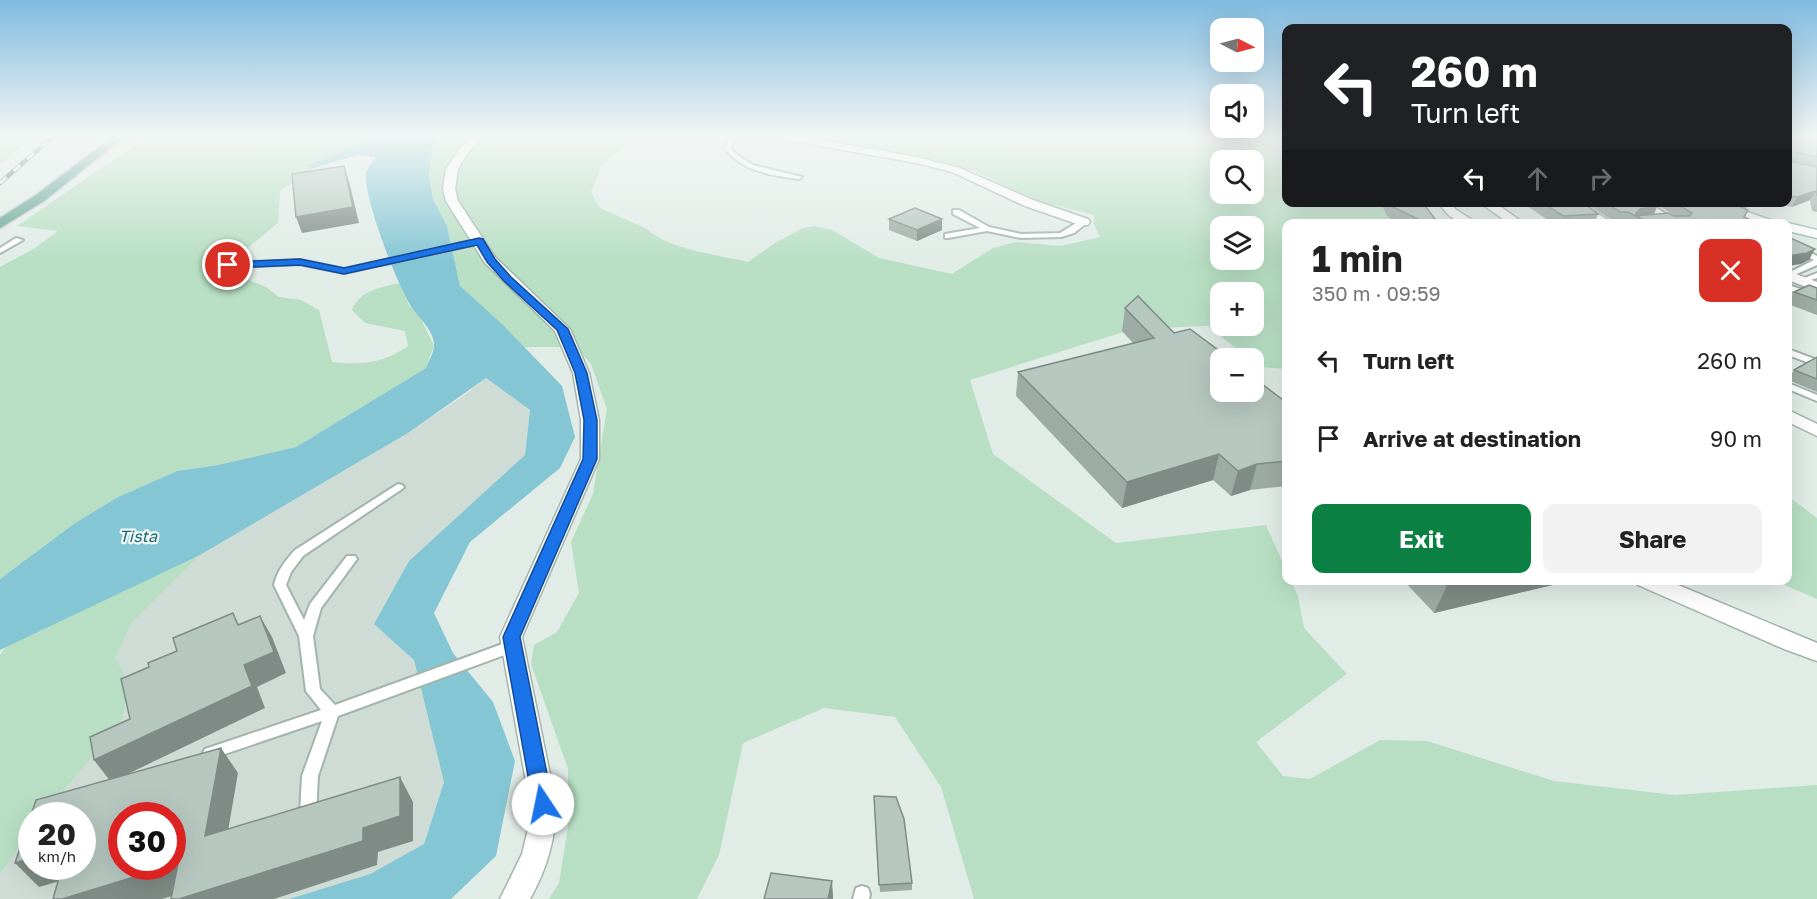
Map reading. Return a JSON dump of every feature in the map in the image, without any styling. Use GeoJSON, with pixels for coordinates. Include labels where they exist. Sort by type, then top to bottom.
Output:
{"type":"FeatureCollection","features":[{"type":"Feature","properties":{"kind":"main road"},"geometry":{"type":"LineString","coordinates":[[0,224],[66,178]]}},
{"type":"Feature","properties":{"kind":"street"},"geometry":{"type":"LineString","coordinates":[[451,178],[449,189],[452,201],[490,260],[562,329],[581,373],[590,420],[590,459],[512,637],[543,804],[543,823],[530,874],[514,899]]}},
{"type":"Feature","properties":{"kind":"street"},"geometry":{"type":"LineString","coordinates":[[976,178],[1029,203],[1084,222]]}},
{"type":"Feature","properties":{"kind":"street"},"geometry":{"type":"LineString","coordinates":[[1448,207],[1450,211],[1464,219]]}},
{"type":"Feature","properties":{"kind":"street"},"geometry":{"type":"LineString","coordinates":[[1493,207],[1511,219]]}},
{"type":"Feature","properties":{"kind":"street"},"geometry":{"type":"LineString","coordinates":[[1579,207],[1600,219]]}},
{"type":"Feature","properties":{"kind":"street"},"geometry":{"type":"LineString","coordinates":[[1721,207],[1760,219]]}},
{"type":"Feature","properties":{"kind":"street"},"geometry":{"type":"LineString","coordinates":[[1657,219],[1666,217],[1670,219]]}},
{"type":"Feature","properties":{"kind":"street"},"geometry":{"type":"LineString","coordinates":[[1792,228],[1817,234]]}},
{"type":"Feature","properties":{"kind":"street"},"geometry":{"type":"LineString","coordinates":[[1792,280],[1817,287]]}},
{"type":"Feature","properties":{"kind":"street"},"geometry":{"type":"LineString","coordinates":[[1792,417],[1817,431]]}},
{"type":"Feature","properties":{"kind":"street"},"geometry":{"type":"LineString","coordinates":[[1657,585],[1792,643],[1817,651]]}},
{"type":"Feature","properties":{"kind":"lane"},"geometry":{"type":"LineString","coordinates":[[1650,207],[1666,217]]}},
{"type":"Feature","properties":{"kind":"lane"},"geometry":{"type":"LineString","coordinates":[[956,212],[987,229],[1021,236],[1047,237],[1071,231],[1084,222]]}},
{"type":"Feature","properties":{"kind":"lane"},"geometry":{"type":"LineString","coordinates":[[948,236],[987,229]]}},
{"type":"Feature","properties":{"kind":"lane"},"geometry":{"type":"LineString","coordinates":[[0,251],[19,240]]}},
{"type":"Feature","properties":{"kind":"lane"},"geometry":{"type":"LineString","coordinates":[[228,265],[300,262],[344,271],[479,241]]}},
{"type":"Feature","properties":{"kind":"lane"},"geometry":{"type":"LineString","coordinates":[[1792,246],[1817,261],[1792,280]]}},
{"type":"Feature","properties":{"kind":"lane"},"geometry":{"type":"LineString","coordinates":[[1792,280],[1817,275]]}},
{"type":"Feature","properties":{"kind":"lane"},"geometry":{"type":"LineString","coordinates":[[1792,280],[1817,297]]}},
{"type":"Feature","properties":{"kind":"lane"},"geometry":{"type":"LineString","coordinates":[[1792,354],[1817,363]]}},
{"type":"Feature","properties":{"kind":"lane"},"geometry":{"type":"LineString","coordinates":[[1792,388],[1817,398]]}},
{"type":"Feature","properties":{"kind":"lane"},"geometry":{"type":"LineString","coordinates":[[332,712],[313,692],[306,636],[280,585],[281,576],[299,553],[398,487]]}},
{"type":"Feature","properties":{"kind":"lane"},"geometry":{"type":"LineString","coordinates":[[306,636],[315,607],[351,559]]}},
{"type":"Feature","properties":{"kind":"lane"},"geometry":{"type":"LineString","coordinates":[[196,759],[513,646]]}},
{"type":"Feature","properties":{"kind":"lane"},"geometry":{"type":"LineString","coordinates":[[308,814],[310,776],[332,712]]}},
{"type":"Feature","properties":{"kind":"shaded area"},"geometry":{"type":"Polygon","coordinates":[[[486,378],[530,410],[525,456],[409,561],[414,660],[444,782],[424,844],[370,874],[289,899],[0,899],[0,875],[18,848],[18,880],[96,880],[96,802],[55,802],[122,721],[130,685],[116,658],[131,624],[200,555],[408,433],[486,378]]]}},
{"type":"Feature","properties":{"kind":"green space"},"geometry":{"type":"Polygon","coordinates":[[[87,178],[303,178],[280,190],[278,223],[245,250],[244,278],[266,287],[279,297],[301,300],[319,310],[332,362],[372,362],[390,357],[408,346],[405,331],[365,323],[352,310],[365,294],[399,283],[409,305],[420,317],[434,346],[426,368],[296,447],[218,465],[177,471],[118,497],[75,523],[0,579],[0,267],[35,248],[58,231],[17,226],[87,178]]]}},
{"type":"Feature","properties":{"kind":"green space"},"geometry":{"type":"Polygon","coordinates":[[[429,178],[597,178],[591,192],[600,208],[647,229],[668,242],[695,251],[748,262],[775,243],[803,228],[815,226],[832,230],[879,258],[952,274],[993,248],[1016,242],[1061,246],[1100,237],[1094,225],[1094,215],[1035,200],[989,178],[1210,178],[1210,204],[1264,204],[1264,178],[1282,178],[1282,207],[1408,207],[1424,219],[1282,219],[1282,369],[1264,367],[1264,348],[1236,348],[1220,336],[1264,336],[1264,282],[1210,282],[1210,328],[1133,329],[970,380],[993,454],[1116,543],[1266,525],[1282,561],[1282,585],[1293,585],[1298,596],[1304,628],[1347,674],[1256,742],[1283,776],[1310,779],[1380,740],[1427,741],[1554,781],[1675,795],[1817,785],[1817,899],[974,899],[941,787],[895,717],[824,708],[743,743],[719,855],[697,899],[549,899],[559,883],[568,826],[568,769],[531,664],[534,645],[557,632],[579,593],[571,542],[593,494],[607,409],[591,364],[575,347],[507,347],[476,302],[460,286],[447,226],[433,199],[429,178]]]}},
{"type":"Feature","properties":{"kind":"green space"},"geometry":{"type":"Polygon","coordinates":[[[1792,499],[1817,518],[1817,599],[1784,585],[1792,585],[1792,499]]]}},
{"type":"Feature","properties":{"kind":"green space"},"geometry":{"type":"Polygon","coordinates":[[[200,555],[131,624],[116,658],[130,685],[122,721],[55,802],[18,802],[18,848],[0,875],[0,655],[7,645],[137,579],[200,555]]]}},
{"type":"Feature","properties":{"kind":"water","name":"Tista"},"geometry":{"type":"Polygon","coordinates":[[[366,178],[429,178],[433,199],[447,226],[460,286],[502,324],[562,386],[575,437],[560,468],[470,542],[434,613],[453,653],[493,702],[515,761],[496,856],[451,899],[289,899],[370,874],[424,844],[444,782],[414,660],[374,624],[409,561],[525,455],[530,410],[486,378],[408,433],[200,555],[0,650],[0,579],[75,523],[118,497],[177,471],[218,465],[296,447],[426,368],[433,352],[432,334],[403,292],[375,218],[366,178]]]}},
{"type":"Feature","properties":{"kind":"building"},"geometry":{"type":"Polygon","coordinates":[[[292,178],[347,178],[353,207],[296,217],[292,178]]]}},
{"type":"Feature","properties":{"kind":"building"},"geometry":{"type":"Polygon","coordinates":[[[1792,178],[1817,178],[1817,196],[1816,191],[1792,196],[1792,178]]]}},
{"type":"Feature","properties":{"kind":"building"},"geometry":{"type":"Polygon","coordinates":[[[1393,207],[1426,207],[1435,219],[1418,219],[1393,207]]]}},
{"type":"Feature","properties":{"kind":"building"},"geometry":{"type":"Polygon","coordinates":[[[1549,207],[1589,207],[1598,214],[1563,216],[1549,207]]]}},
{"type":"Feature","properties":{"kind":"building"},"geometry":{"type":"Polygon","coordinates":[[[1612,207],[1649,207],[1640,209],[1636,216],[1668,213],[1674,216],[1690,216],[1692,213],[1682,207],[1741,207],[1748,210],[1744,217],[1748,219],[1641,219],[1628,212],[1620,212],[1612,207]]]}},
{"type":"Feature","properties":{"kind":"building"},"geometry":{"type":"Polygon","coordinates":[[[915,208],[942,219],[917,230],[889,219],[915,208]]]}},
{"type":"Feature","properties":{"kind":"building"},"geometry":{"type":"Polygon","coordinates":[[[1792,239],[1815,249],[1792,255],[1792,239]]]}},
{"type":"Feature","properties":{"kind":"building"},"geometry":{"type":"Polygon","coordinates":[[[1809,285],[1817,288],[1817,300],[1794,292],[1809,285]]]}},
{"type":"Feature","properties":{"kind":"building"},"geometry":{"type":"Polygon","coordinates":[[[1138,296],[1174,333],[1190,329],[1216,348],[1210,348],[1210,402],[1264,402],[1264,386],[1282,399],[1282,462],[1257,464],[1238,471],[1219,454],[1127,482],[1018,372],[1154,338],[1125,308],[1138,296]]]}},
{"type":"Feature","properties":{"kind":"building"},"geometry":{"type":"Polygon","coordinates":[[[1817,357],[1817,379],[1794,370],[1817,357]]]}},
{"type":"Feature","properties":{"kind":"building"},"geometry":{"type":"Polygon","coordinates":[[[233,613],[238,625],[260,616],[274,652],[244,665],[252,686],[94,760],[90,737],[130,719],[121,679],[149,667],[148,663],[177,651],[173,638],[233,613]]]}},
{"type":"Feature","properties":{"kind":"building"},"geometry":{"type":"Polygon","coordinates":[[[221,748],[205,836],[400,777],[400,816],[363,828],[363,841],[179,899],[171,899],[175,880],[186,880],[186,802],[108,802],[108,880],[124,880],[62,899],[53,899],[58,880],[96,880],[96,802],[35,802],[221,748]]]}},
{"type":"Feature","properties":{"kind":"building"},"geometry":{"type":"Polygon","coordinates":[[[874,796],[896,797],[904,819],[912,883],[879,885],[874,796]]]}},
{"type":"Feature","properties":{"kind":"building"},"geometry":{"type":"Polygon","coordinates":[[[771,873],[832,881],[828,899],[764,899],[771,873]]]}},
{"type":"Feature","properties":{"kind":"railway"},"geometry":{"type":"LineString","coordinates":[[0,183],[6,178]]}},
{"type":"Feature","properties":{"kind":"route"},"geometry":{"type":"LineString","coordinates":[[228,265],[300,262],[344,271],[479,241],[490,260],[562,329],[581,373],[590,420],[590,459],[569,502],[512,637],[517,674],[543,804]]}}]}
